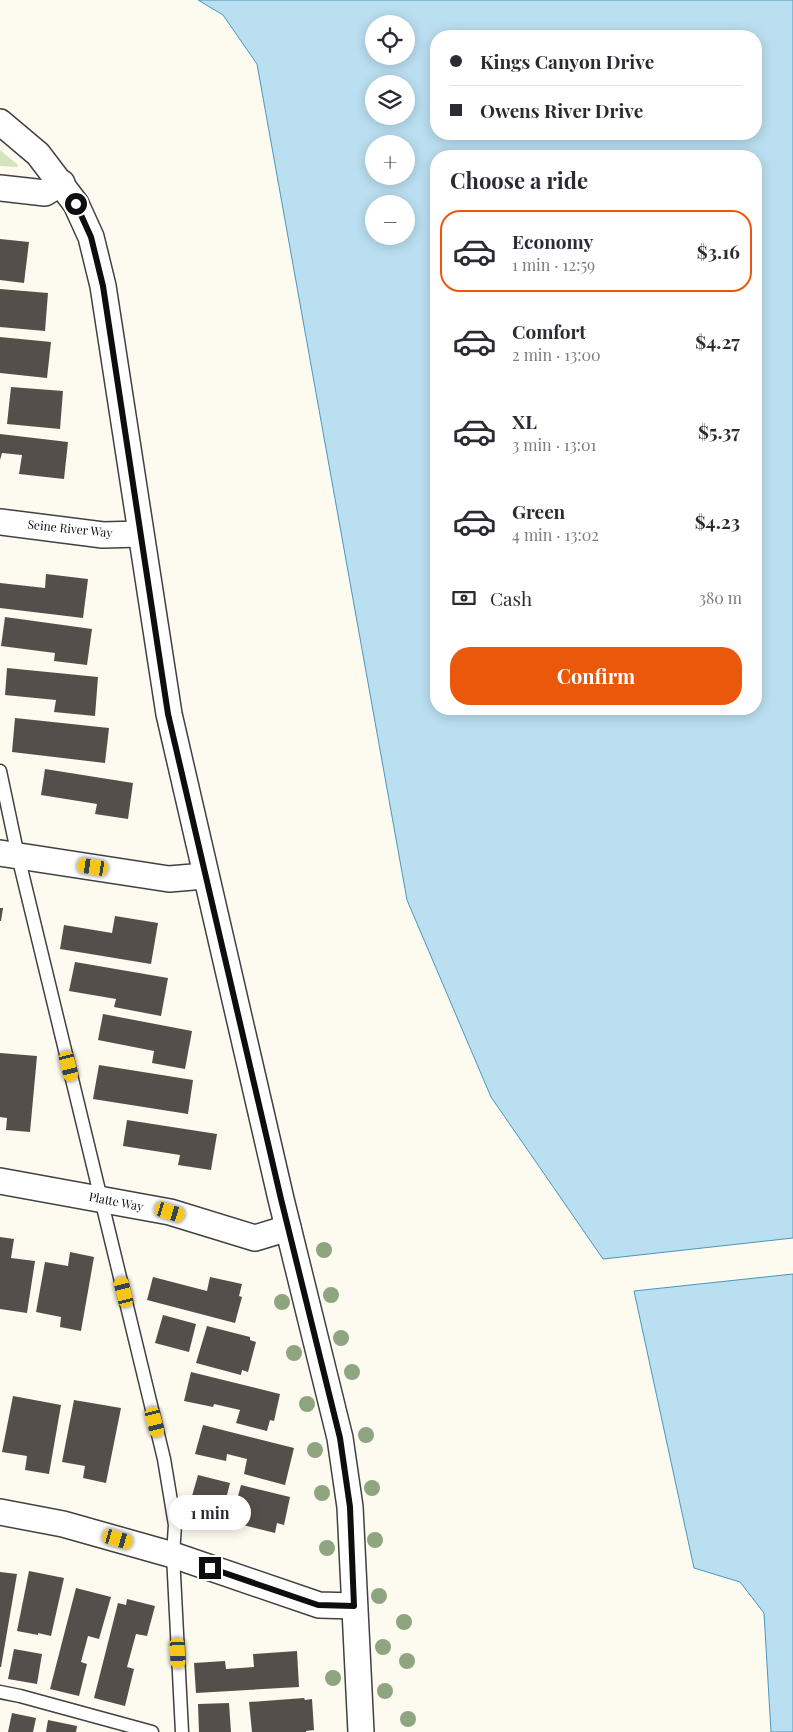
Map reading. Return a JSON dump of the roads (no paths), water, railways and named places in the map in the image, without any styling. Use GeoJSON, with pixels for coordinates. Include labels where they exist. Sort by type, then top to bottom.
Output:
{"type":"FeatureCollection","features":[{"type":"Feature","properties":{"kind":"street"},"geometry":{"type":"LineString","coordinates":[[0,122],[38,154],[62,183],[76,204],[91,237],[103,286],[168,714],[288,1228],[340,1438],[350,1507],[361,1732]]}},
{"type":"Feature","properties":{"kind":"street"},"geometry":{"type":"LineString","coordinates":[[0,188],[45,193],[62,183]]}},
{"type":"Feature","properties":{"kind":"street","name":"Seine River Way"},"geometry":{"type":"LineString","coordinates":[[0,522],[103,535],[140,534]]}},
{"type":"Feature","properties":{"kind":"street"},"geometry":{"type":"LineString","coordinates":[[9,854],[169,878],[205,876]]}},
{"type":"Feature","properties":{"kind":"street","name":"Platte Way"},"geometry":{"type":"LineString","coordinates":[[0,1180],[170,1212],[255,1238],[288,1228]]}},
{"type":"Feature","properties":{"kind":"street"},"geometry":{"type":"LineString","coordinates":[[0,1512],[63,1524],[173,1555],[318,1605],[354,1606]]}},
{"type":"Feature","properties":{"kind":"lane"},"geometry":{"type":"LineString","coordinates":[[0,771],[9,854],[101,1199],[164,1459],[175,1525],[173,1555],[182,1732]]}},
{"type":"Feature","properties":{"kind":"lane"},"geometry":{"type":"LineString","coordinates":[[0,1692],[152,1732]]}},
{"type":"Feature","properties":{"kind":"water"},"geometry":{"type":"Polygon","coordinates":[[[198,0],[793,0],[793,1238],[603,1259],[491,1097],[407,900],[257,64],[223,15],[198,0]]]}},
{"type":"Feature","properties":{"kind":"water"},"geometry":{"type":"Polygon","coordinates":[[[793,1274],[793,1732],[771,1732],[764,1613],[740,1582],[694,1568],[634,1291],[793,1274]]]}}]}
